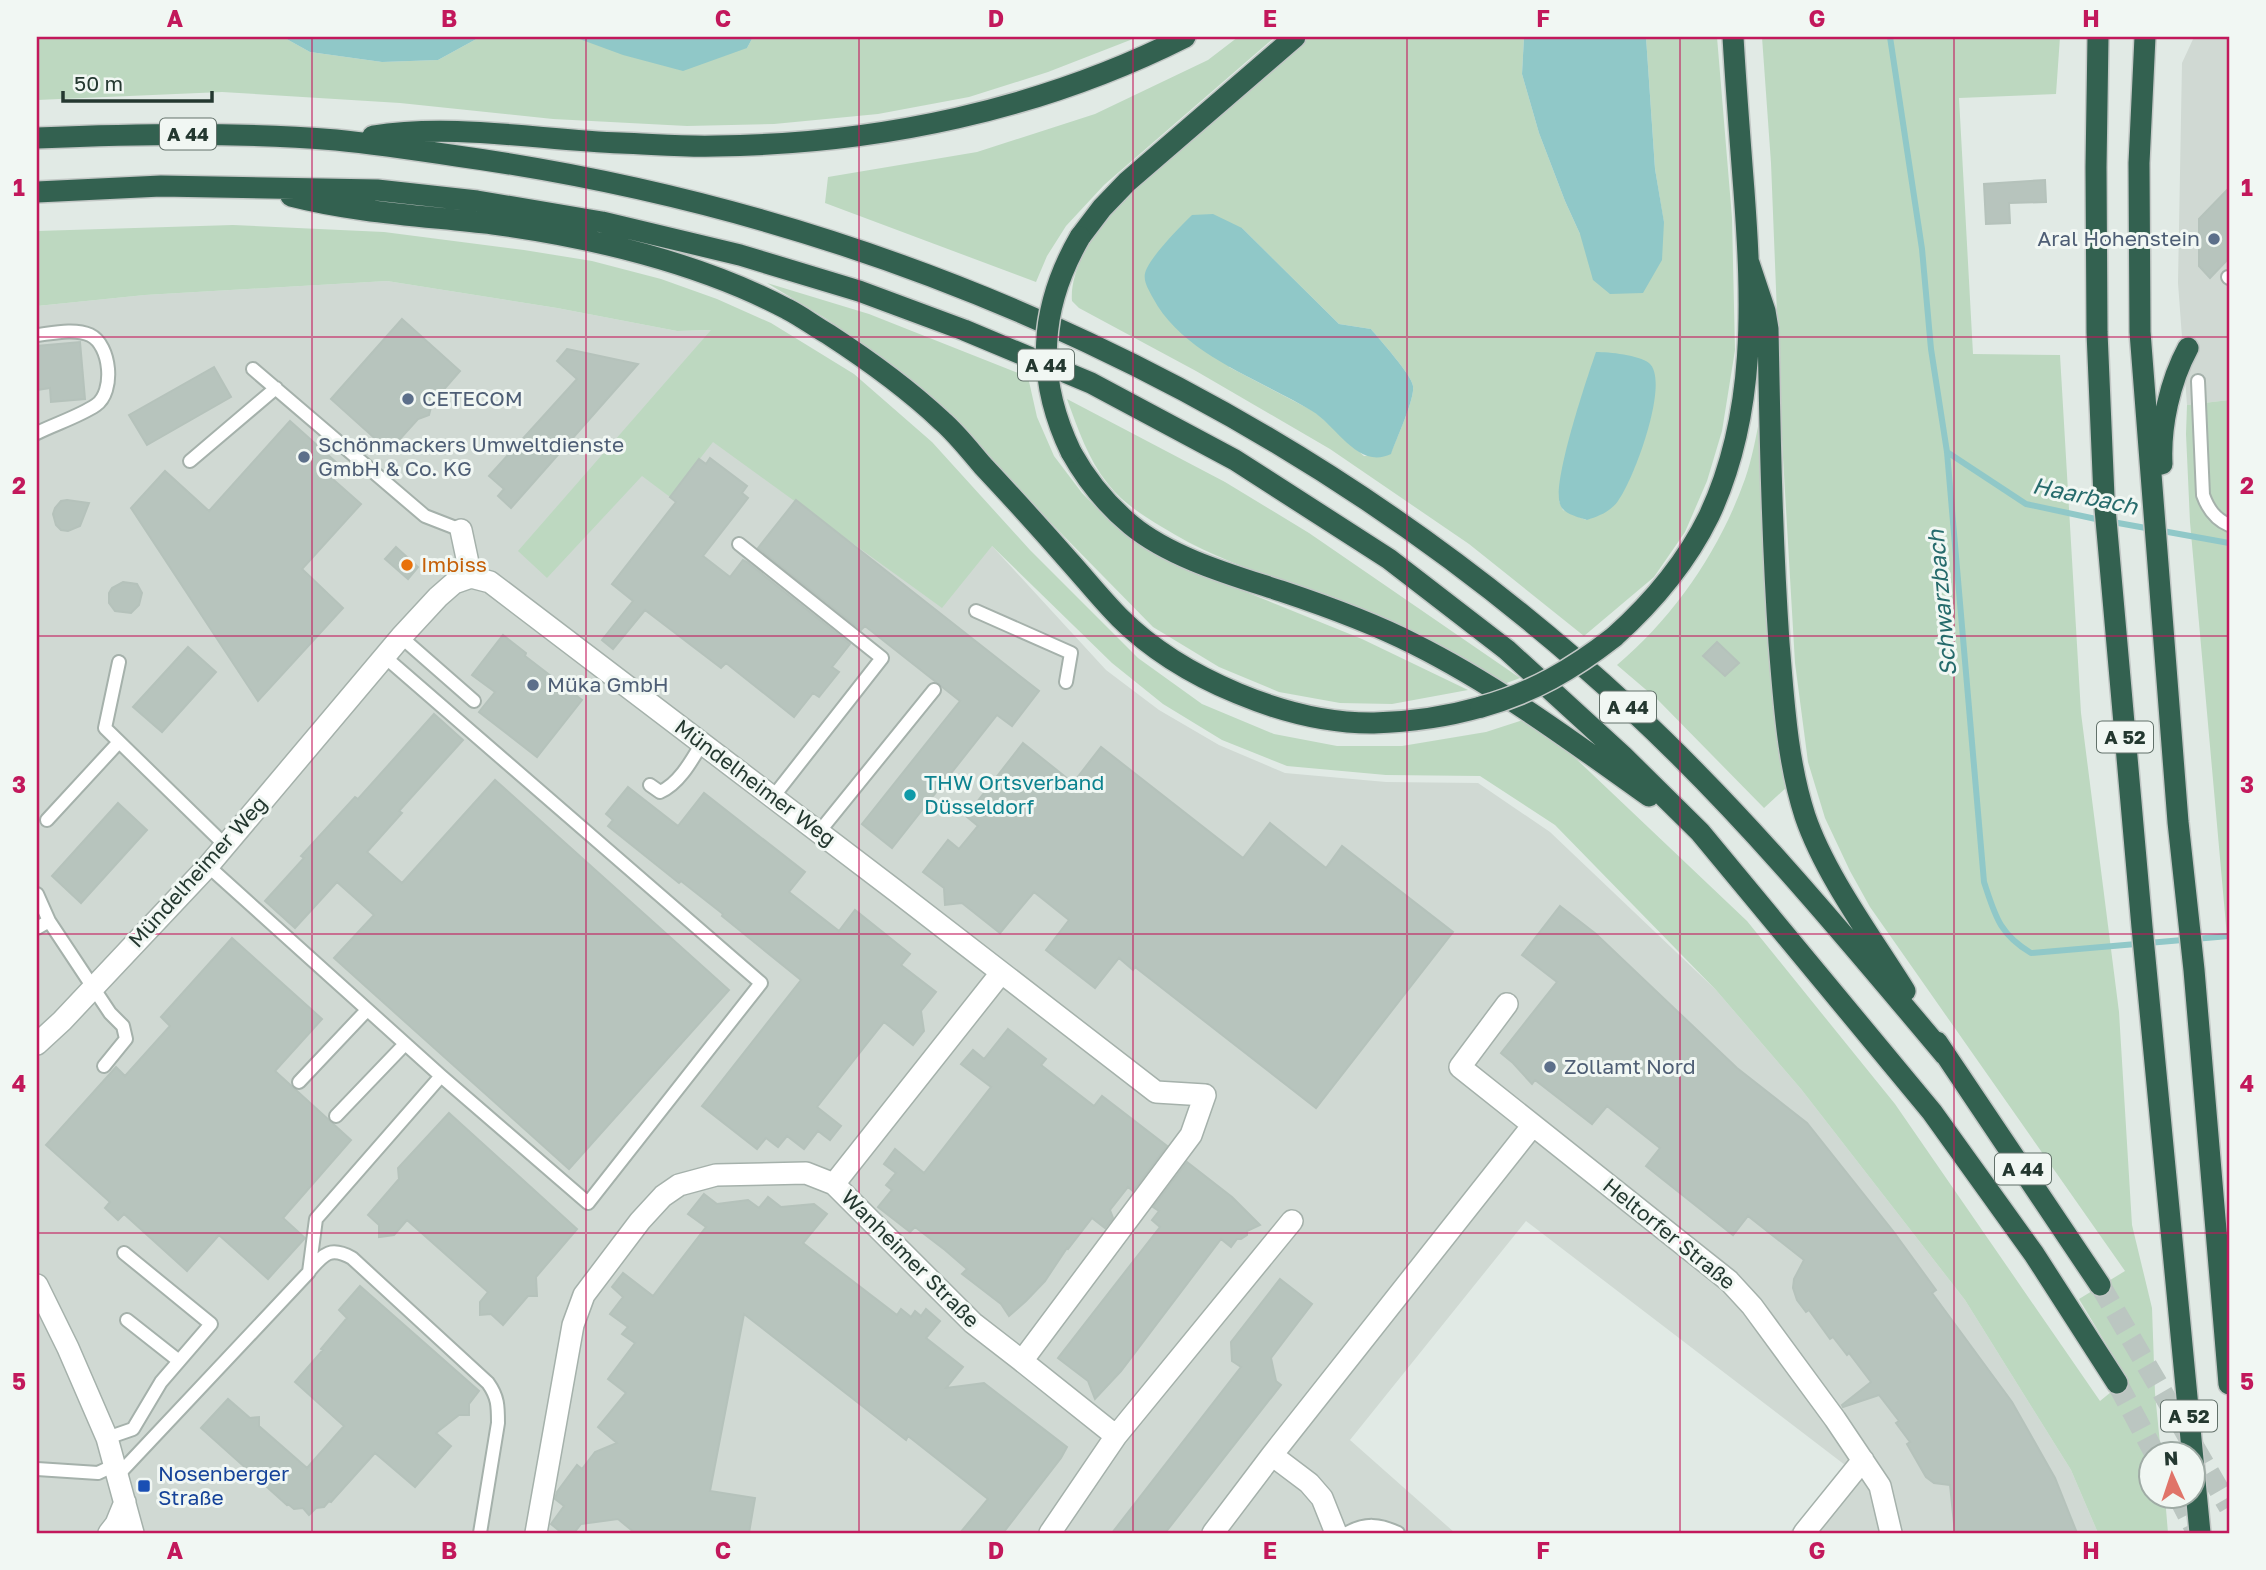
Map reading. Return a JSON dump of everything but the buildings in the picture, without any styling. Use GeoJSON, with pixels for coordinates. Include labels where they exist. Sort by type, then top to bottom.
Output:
{"type":"FeatureCollection","features":[{"type":"Feature","properties":{"kind":"highway"},"geometry":{"type":"LineString","coordinates":[[340,141],[383,134],[470,132],[579,141],[715,146],[807,142],[893,132],[979,114],[1073,85],[1147,56],[1185,37]]}},
{"type":"Feature","properties":{"kind":"highway"},"geometry":{"type":"LineString","coordinates":[[1295,37],[1127,182],[1102,208],[1067,259],[1053,297],[1046,350],[1052,401],[1071,452],[1087,478],[1108,503],[1132,526],[1157,542],[1224,572],[1353,617],[1447,661],[1538,718],[1700,832]]}},
{"type":"Feature","properties":{"kind":"highway"},"geometry":{"type":"LineString","coordinates":[[262,187],[348,208],[497,225],[619,248],[717,278],[788,309],[880,370],[943,422],[1121,620],[1180,663],[1238,694],[1290,711],[1346,722],[1410,721],[1455,714],[1506,701],[1558,677],[1614,637],[1654,597],[1685,558],[1708,517],[1727,469],[1745,382],[1750,331],[1749,263],[1732,37]]}},
{"type":"Feature","properties":{"kind":"highway","name":"A 52"},"geometry":{"type":"LineString","coordinates":[[2098,37],[2097,332],[2104,497],[2200,1533]]}},
{"type":"Feature","properties":{"kind":"highway","name":"A 52"},"geometry":{"type":"LineString","coordinates":[[2145,37],[2139,163],[2140,332],[2158,493],[2159,561],[2178,822],[2194,970],[2229,1384]]}},
{"type":"Feature","properties":{"kind":"highway","name":"A 44"},"geometry":{"type":"LineString","coordinates":[[37,138],[164,134],[252,135],[340,141],[494,161],[620,183],[744,213],[850,246],[990,298],[1090,342],[1252,426],[1405,524],[1531,623],[1631,710],[1715,792],[1790,872],[1945,1055],[2100,1285]]}},
{"type":"Feature","properties":{"kind":"highway","name":"A 44"},"geometry":{"type":"LineString","coordinates":[[37,192],[161,186],[377,190],[601,222],[642,231],[740,255],[859,291],[964,330],[1091,383],[1235,460],[1389,559],[1507,650],[1623,756],[1700,832],[1932,1112],[2034,1254],[2117,1382]]}},
{"type":"Feature","properties":{"kind":"highway"},"geometry":{"type":"LineString","coordinates":[[1749,263],[1763,303],[1768,329],[1776,595],[1791,766],[1806,818],[1824,861],[1945,1055]]}},
{"type":"Feature","properties":{"kind":"highway"},"geometry":{"type":"LineString","coordinates":[[2158,493],[2170,392],[2188,348]]}},
{"type":"Feature","properties":{"kind":"street"},"geometry":{"type":"LineString","coordinates":[[461,530],[471,577]]}},
{"type":"Feature","properties":{"kind":"street","name":"Mündelheimer Weg"},"geometry":{"type":"LineString","coordinates":[[37,1044],[208,866],[401,637],[446,590],[454,583],[471,577],[490,582],[1156,1091],[1205,1095],[1191,1135],[1022,1361]]}},
{"type":"Feature","properties":{"kind":"street"},"geometry":{"type":"LineString","coordinates":[[834,1184],[1001,973]]}},
{"type":"Feature","properties":{"kind":"street","name":"Heltorfer Straße"},"geometry":{"type":"LineString","coordinates":[[1507,1004],[1460,1067],[1729,1281],[1752,1306],[1880,1486],[1891,1533]]}},
{"type":"Feature","properties":{"kind":"street"},"geometry":{"type":"LineString","coordinates":[[1213,1533],[1533,1125]]}},
{"type":"Feature","properties":{"kind":"street","name":"Wanheimer Straße"},"geometry":{"type":"LineString","coordinates":[[536,1533],[573,1325],[584,1295],[663,1195],[680,1185],[716,1175],[806,1173],[834,1184],[973,1323],[1116,1436]]}},
{"type":"Feature","properties":{"kind":"street"},"geometry":{"type":"LineString","coordinates":[[1050,1533],[1116,1436],[1292,1221]]}},
{"type":"Feature","properties":{"kind":"street"},"geometry":{"type":"LineString","coordinates":[[37,1285],[107,1438],[133,1533]]}},
{"type":"Feature","properties":{"kind":"street"},"geometry":{"type":"LineString","coordinates":[[1272,1455],[1309,1483],[1322,1498],[1336,1533]]}},
{"type":"Feature","properties":{"kind":"street"},"geometry":{"type":"LineString","coordinates":[[1804,1533],[1863,1460]]}},
{"type":"Feature","properties":{"kind":"street"},"geometry":{"type":"LineString","coordinates":[[108,1533],[116,1524],[125,1502]]}},
{"type":"Feature","properties":{"kind":"lane"},"geometry":{"type":"LineString","coordinates":[[37,335],[75,331],[91,335],[103,346],[108,378],[107,393],[97,405],[37,433]]}},
{"type":"Feature","properties":{"kind":"lane"},"geometry":{"type":"LineString","coordinates":[[253,369],[425,516],[461,530]]}},
{"type":"Feature","properties":{"kind":"lane"},"geometry":{"type":"LineString","coordinates":[[2198,381],[2203,495],[2207,508],[2220,521],[2229,525]]}},
{"type":"Feature","properties":{"kind":"lane"},"geometry":{"type":"LineString","coordinates":[[190,461],[276,388]]}},
{"type":"Feature","properties":{"kind":"lane"},"geometry":{"type":"LineString","coordinates":[[739,544],[882,658],[773,797]]}},
{"type":"Feature","properties":{"kind":"lane"},"geometry":{"type":"LineString","coordinates":[[976,611],[1072,653],[1066,682]]}},
{"type":"Feature","properties":{"kind":"lane"},"geometry":{"type":"LineString","coordinates":[[401,637],[474,701]]}},
{"type":"Feature","properties":{"kind":"lane"},"geometry":{"type":"LineString","coordinates":[[208,866],[441,1076],[588,1203],[761,983],[385,656]]}},
{"type":"Feature","properties":{"kind":"lane"},"geometry":{"type":"LineString","coordinates":[[119,663],[105,728],[225,845]]}},
{"type":"Feature","properties":{"kind":"lane"},"geometry":{"type":"LineString","coordinates":[[819,832],[934,690]]}},
{"type":"Feature","properties":{"kind":"lane"},"geometry":{"type":"LineString","coordinates":[[47,820],[119,742]]}},
{"type":"Feature","properties":{"kind":"lane"},"geometry":{"type":"LineString","coordinates":[[650,785],[660,792],[667,789],[692,760],[702,743]]}},
{"type":"Feature","properties":{"kind":"lane"},"geometry":{"type":"LineString","coordinates":[[37,894],[49,921],[126,1033],[123,1045],[104,1066]]}},
{"type":"Feature","properties":{"kind":"lane"},"geometry":{"type":"LineString","coordinates":[[37,928],[49,921]]}},
{"type":"Feature","properties":{"kind":"lane"},"geometry":{"type":"LineString","coordinates":[[299,1082],[367,1010]]}},
{"type":"Feature","properties":{"kind":"lane"},"geometry":{"type":"LineString","coordinates":[[337,1115],[405,1044]]}},
{"type":"Feature","properties":{"kind":"lane"},"geometry":{"type":"LineString","coordinates":[[309,1272],[316,1219],[441,1076]]}},
{"type":"Feature","properties":{"kind":"lane"},"geometry":{"type":"LineString","coordinates":[[37,1469],[98,1473],[117,1470],[321,1258],[330,1252],[341,1252],[352,1258],[488,1383],[495,1393],[498,1423],[480,1533]]}},
{"type":"Feature","properties":{"kind":"lane"},"geometry":{"type":"LineString","coordinates":[[107,1438],[133,1429],[161,1382],[211,1324],[124,1253]]}},
{"type":"Feature","properties":{"kind":"lane"},"geometry":{"type":"LineString","coordinates":[[127,1320],[179,1362]]}},
{"type":"Feature","properties":{"kind":"lane"},"geometry":{"type":"LineString","coordinates":[[1347,1533],[1360,1526],[1369,1525],[1383,1526],[1398,1533]]}},
{"type":"Feature","properties":{"kind":"shaded area"},"geometry":{"type":"Polygon","coordinates":[[[2194,37],[2229,37],[2229,400],[2187,405],[2178,283],[2182,63],[2194,37]]]}},
{"type":"Feature","properties":{"kind":"shaded area"},"geometry":{"type":"Polygon","coordinates":[[[387,281],[557,308],[677,331],[712,330],[992,546],[1106,670],[1159,710],[1219,745],[1285,773],[1386,782],[1478,783],[1550,832],[1716,990],[1801,1089],[1965,1300],[2071,1470],[2098,1533],[1789,1533],[1845,1465],[1526,1221],[1350,1440],[1455,1533],[125,1533],[111,1530],[37,1533],[37,306],[145,295],[387,281]]]}},
{"type":"Feature","properties":{"kind":"green space"},"geometry":{"type":"Polygon","coordinates":[[[37,37],[283,37],[310,52],[382,62],[438,60],[480,37],[574,37],[747,48],[753,37],[1138,37],[1048,72],[969,97],[878,114],[774,124],[687,126],[553,119],[400,103],[222,92],[37,100],[37,37]]]}},
{"type":"Feature","properties":{"kind":"green space"},"geometry":{"type":"Polygon","coordinates":[[[1238,37],[1275,37],[1104,185],[1066,226],[1047,256],[1036,282],[825,203],[828,177],[977,152],[1095,114],[1208,60],[1238,37]]]}},
{"type":"Feature","properties":{"kind":"green space"},"geometry":{"type":"Polygon","coordinates":[[[1307,37],[1524,37],[1522,74],[1539,133],[1580,234],[1664,223],[1655,169],[1646,37],[1717,37],[1732,218],[1735,350],[1722,431],[1707,481],[1685,532],[1654,577],[1584,636],[1469,544],[1330,449],[1196,371],[1079,308],[1072,301],[1075,276],[1086,248],[1101,222],[1124,193],[1307,37]],[[1242,228],[1229,367],[1315,412],[1364,456],[1391,453],[1413,392],[1407,374],[1371,329],[1339,324],[1242,228]],[[1633,471],[1559,501],[1563,510],[1586,520],[1604,512],[1616,502],[1633,471]]]}},
{"type":"Feature","properties":{"kind":"green space"},"geometry":{"type":"Polygon","coordinates":[[[1762,37],[2060,37],[2056,94],[1959,98],[1973,354],[2060,355],[2081,713],[2119,1012],[2132,1225],[2152,1308],[2160,1440],[2136,1440],[2136,1510],[2166,1510],[2168,1533],[2098,1533],[2071,1470],[1965,1300],[1801,1089],[1716,990],[1555,825],[1480,776],[1386,775],[1287,766],[1222,740],[1163,704],[1112,663],[992,546],[942,608],[713,442],[670,497],[642,476],[547,578],[518,551],[711,330],[677,331],[557,308],[387,281],[145,295],[37,306],[37,231],[233,225],[384,232],[592,261],[661,279],[717,299],[771,323],[854,374],[932,442],[1030,550],[1138,658],[1202,704],[1274,734],[1337,746],[1402,746],[1486,732],[1523,720],[1571,754],[1747,921],[1895,1104],[2100,1401],[2127,1379],[2079,1299],[2125,1271],[1870,907],[1825,818],[1808,762],[1795,663],[1782,440],[1771,163],[1762,37]]]}},
{"type":"Feature","properties":{"kind":"green space"},"geometry":{"type":"Polygon","coordinates":[[[767,283],[869,314],[1028,377],[1037,417],[1054,456],[1082,493],[1113,524],[1155,551],[1202,574],[1362,639],[1468,690],[1392,704],[1340,703],[1279,692],[1219,667],[1153,627],[950,415],[870,349],[767,283]]]}},
{"type":"Feature","properties":{"kind":"green space"},"geometry":{"type":"Polygon","coordinates":[[[1067,399],[1225,482],[1309,533],[1520,678],[1504,684],[1442,647],[1394,623],[1241,566],[1188,542],[1155,522],[1133,508],[1108,484],[1084,443],[1067,399]]]}},
{"type":"Feature","properties":{"kind":"green space"},"geometry":{"type":"Polygon","coordinates":[[[2229,400],[2229,959],[2190,522],[2186,434],[2187,405],[2229,400]]]}},
{"type":"Feature","properties":{"kind":"green space"},"geometry":{"type":"Polygon","coordinates":[[[1760,416],[1788,786],[1764,808],[1658,700],[1617,665],[1658,626],[1709,556],[1745,479],[1760,416]]]}},
{"type":"Feature","properties":{"kind":"water"},"geometry":{"type":"Polygon","coordinates":[[[283,37],[480,37],[438,60],[382,62],[310,52],[283,37]]]}},
{"type":"Feature","properties":{"kind":"water"},"geometry":{"type":"Polygon","coordinates":[[[574,37],[753,37],[747,48],[683,71],[623,55],[574,37]]]}},
{"type":"Feature","properties":{"kind":"water"},"geometry":{"type":"Polygon","coordinates":[[[1524,37],[1646,37],[1655,169],[1664,222],[1662,260],[1643,293],[1610,294],[1593,280],[1580,234],[1539,133],[1522,74],[1524,37]]]}},
{"type":"Feature","properties":{"kind":"water"},"geometry":{"type":"Polygon","coordinates":[[[1213,214],[1242,228],[1339,324],[1371,329],[1401,366],[1411,381],[1413,392],[1391,454],[1368,456],[1358,451],[1312,411],[1224,364],[1183,335],[1166,318],[1146,283],[1147,268],[1161,248],[1192,215],[1213,214]]]}},
{"type":"Feature","properties":{"kind":"water"},"geometry":{"type":"Polygon","coordinates":[[[1596,352],[1631,356],[1649,363],[1655,373],[1656,389],[1647,432],[1625,490],[1611,508],[1587,520],[1564,510],[1560,504],[1559,492],[1572,430],[1596,352]]]}},
{"type":"Feature","properties":{"kind":"waterway","name":"Schwarzbach"},"geometry":{"type":"LineString","coordinates":[[1890,37],[1922,249],[1931,349],[1947,452],[1984,882],[1991,904],[2005,931],[2031,953],[2229,936]]}},
{"type":"Feature","properties":{"kind":"waterway","name":"Haarbach"},"geometry":{"type":"LineString","coordinates":[[1947,452],[2026,504],[2229,543]]}},
{"type":"Feature","properties":{"kind":"tunnel"},"geometry":{"type":"LineString","coordinates":[[2100,1285],[2229,1507]]}},
{"type":"Feature","properties":{"kind":"tunnel"},"geometry":{"type":"LineString","coordinates":[[2117,1383],[2148,1440]]}},
{"type":"Feature","properties":{"kind":"tunnel"},"geometry":{"type":"LineString","coordinates":[[2185,1510],[2197,1533]]}},
{"type":"Feature","properties":{"kind":"place","name":"Aral Hohenstein"},"geometry":{"type":"Point","coordinates":[2214,239]}},
{"type":"Feature","properties":{"kind":"place","name":"CETECOM"},"geometry":{"type":"Point","coordinates":[408,399]}},
{"type":"Feature","properties":{"kind":"place","name":"Schönmackers Umweltdienste GmbH & Co. KG"},"geometry":{"type":"Point","coordinates":[304,457]}},
{"type":"Feature","properties":{"kind":"place","name":"Imbiss"},"geometry":{"type":"Point","coordinates":[407,565]}},
{"type":"Feature","properties":{"kind":"place","name":"Müka GmbH"},"geometry":{"type":"Point","coordinates":[533,685]}},
{"type":"Feature","properties":{"kind":"place","name":"THW Ortsverband Düsseldorf"},"geometry":{"type":"Point","coordinates":[910,795]}},
{"type":"Feature","properties":{"kind":"place","name":"Zollamt Nord"},"geometry":{"type":"Point","coordinates":[1550,1067]}},
{"type":"Feature","properties":{"kind":"place","name":"Nosenberger Straße"},"geometry":{"type":"Point","coordinates":[144,1486]}}]}
